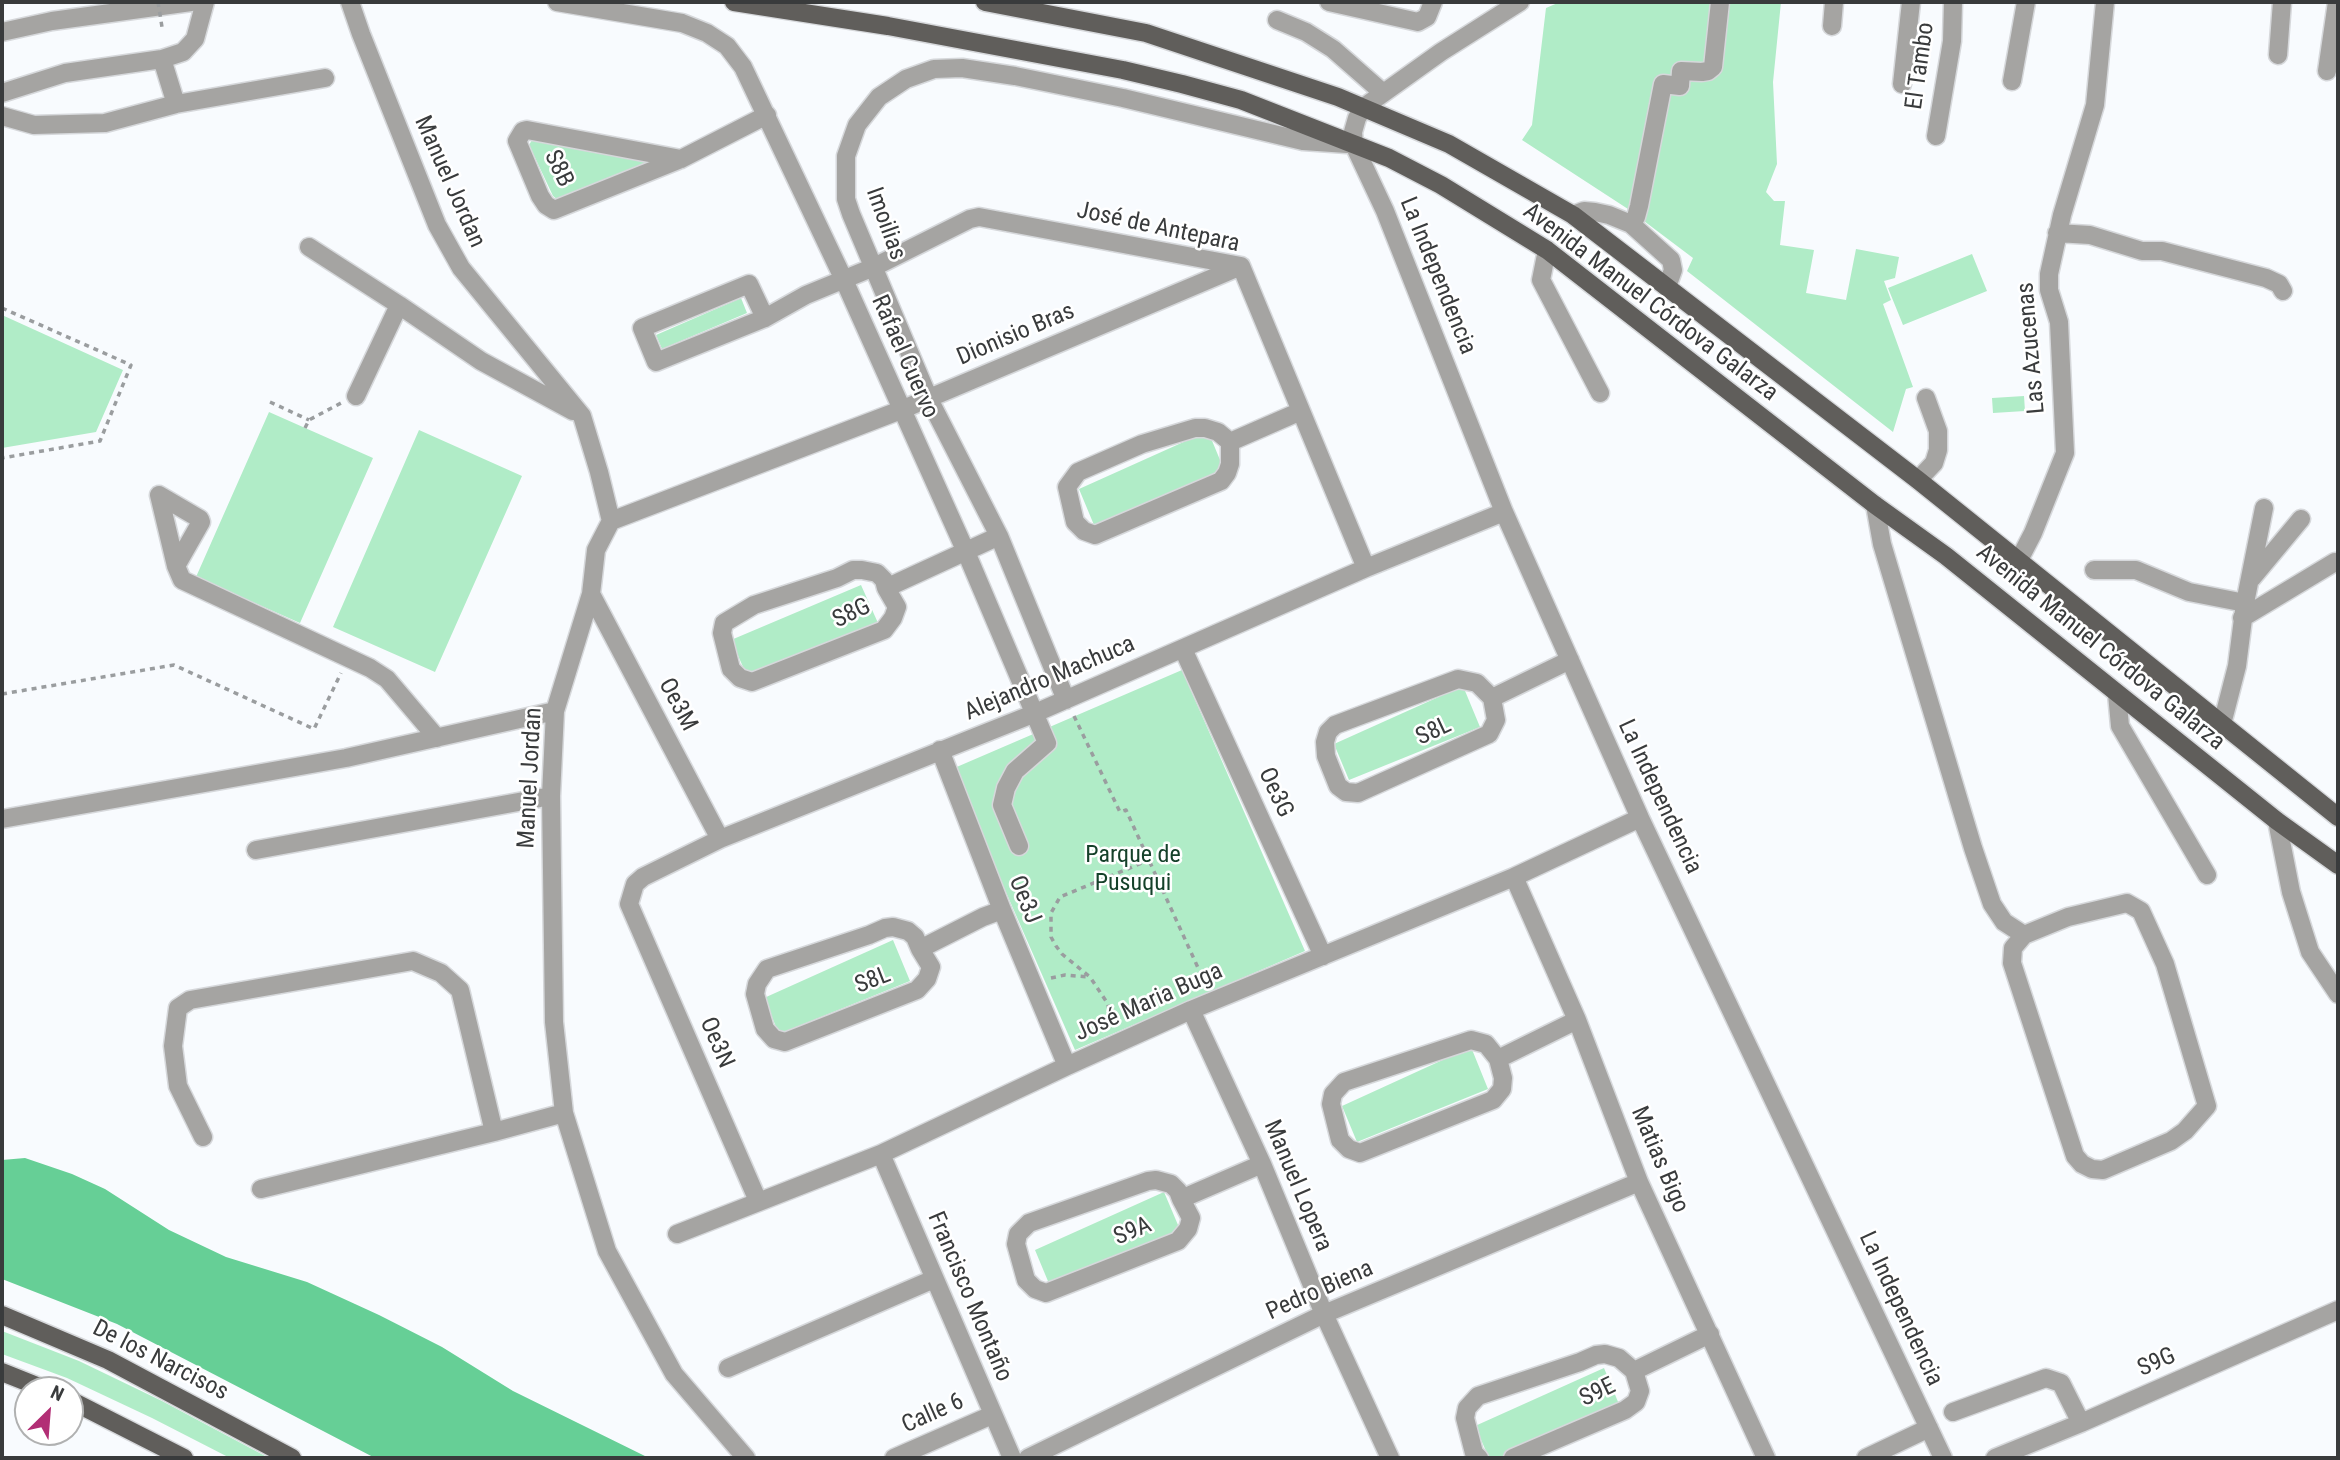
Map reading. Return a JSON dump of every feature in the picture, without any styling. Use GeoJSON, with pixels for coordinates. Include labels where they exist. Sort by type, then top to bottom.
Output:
{"type":"FeatureCollection","features":[{"type":"Feature","properties":{"kind":"main road","name":"Avenida Manuel Córdova Galarza"},"geometry":{"type":"LineString","coordinates":[[734,2],[887,26],[1124,70],[1241,100],[1389,158],[1441,185],[1547,250],[1875,505],[1946,556],[2277,821],[2338,865]]}},
{"type":"Feature","properties":{"kind":"main road","name":"Avenida Manuel Córdova Galarza"},"geometry":{"type":"LineString","coordinates":[[985,2],[1146,33],[1363,107],[1449,144],[1573,215],[2019,560],[2338,817]]}},
{"type":"Feature","properties":{"kind":"main road","name":"De los Narcisos"},"geometry":{"type":"LineString","coordinates":[[2,1315],[108,1360],[292,1458]]}},
{"type":"Feature","properties":{"kind":"main road"},"geometry":{"type":"LineString","coordinates":[[84,1407],[184,1458]]}},
{"type":"Feature","properties":{"kind":"street"},"geometry":{"type":"LineString","coordinates":[[2,32],[52,21],[191,2]]}},
{"type":"Feature","properties":{"kind":"street"},"geometry":{"type":"LineString","coordinates":[[2,93],[65,73],[162,60],[183,52],[195,39],[205,2]]}},
{"type":"Feature","properties":{"kind":"street","name":"Manuel Jordan"},"geometry":{"type":"LineString","coordinates":[[350,2],[443,236],[461,268],[582,416],[611,521],[596,550],[591,594],[555,711],[551,796],[554,1022],[564,1112],[607,1251],[674,1374],[746,1458]]}},
{"type":"Feature","properties":{"kind":"street","name":"Rafael Cuervo"},"geometry":{"type":"LineString","coordinates":[[557,2],[682,23],[708,33],[727,46],[743,67],[844,279],[966,552],[1046,743],[1015,771],[1006,788],[1002,805],[1020,846]]}},
{"type":"Feature","properties":{"kind":"street"},"geometry":{"type":"LineString","coordinates":[[1329,2],[1418,22],[1427,17],[1433,2]]}},
{"type":"Feature","properties":{"kind":"street"},"geometry":{"type":"LineString","coordinates":[[1354,145],[1357,118],[1363,107],[1520,2]]}},
{"type":"Feature","properties":{"kind":"street"},"geometry":{"type":"LineString","coordinates":[[1631,225],[1636,217],[1663,84],[1680,86],[1681,71],[1708,71],[1713,67],[1720,2]]}},
{"type":"Feature","properties":{"kind":"street"},"geometry":{"type":"LineString","coordinates":[[1832,26],[1834,2]]}},
{"type":"Feature","properties":{"kind":"street"},"geometry":{"type":"LineString","coordinates":[[1902,84],[1911,2]]}},
{"type":"Feature","properties":{"kind":"street","name":"El Tambo"},"geometry":{"type":"LineString","coordinates":[[1936,136],[1952,41],[1953,2]]}},
{"type":"Feature","properties":{"kind":"street"},"geometry":{"type":"LineString","coordinates":[[2012,81],[2026,2]]}},
{"type":"Feature","properties":{"kind":"street","name":"Las Azucenas"},"geometry":{"type":"LineString","coordinates":[[2019,560],[2033,533],[2065,453],[2059,322],[2049,282],[2057,233],[2095,105],[2105,2]]}},
{"type":"Feature","properties":{"kind":"street"},"geometry":{"type":"LineString","coordinates":[[2278,55],[2282,2]]}},
{"type":"Feature","properties":{"kind":"street"},"geometry":{"type":"LineString","coordinates":[[2327,71],[2337,2]]}},
{"type":"Feature","properties":{"kind":"street"},"geometry":{"type":"LineString","coordinates":[[1277,20],[1306,32],[1333,49],[1382,92]]}},
{"type":"Feature","properties":{"kind":"street"},"geometry":{"type":"LineString","coordinates":[[162,60],[176,104]]}},
{"type":"Feature","properties":{"kind":"street","name":"Imoilias"},"geometry":{"type":"LineString","coordinates":[[1066,700],[999,537],[929,399],[846,199],[846,156],[857,125],[879,97],[906,79],[934,69],[962,68],[1123,98],[1303,141],[1354,145]]}},
{"type":"Feature","properties":{"kind":"street"},"geometry":{"type":"LineString","coordinates":[[2,116],[34,125],[105,123],[176,104],[325,78]]}},
{"type":"Feature","properties":{"kind":"street","name":"S8B"},"geometry":{"type":"LineString","coordinates":[[681,159],[527,130],[523,131],[517,141],[540,196],[546,205],[554,210],[681,159],[767,115]]}},
{"type":"Feature","properties":{"kind":"street","name":"La Independencia"},"geometry":{"type":"LineString","coordinates":[[1354,145],[1385,211],[1504,512],[1640,818],[1943,1458]]}},
{"type":"Feature","properties":{"kind":"street"},"geometry":{"type":"LineString","coordinates":[[1573,215],[1584,211],[1595,212],[1631,225],[1671,260],[1673,270],[1667,287]]}},
{"type":"Feature","properties":{"kind":"street","name":"José de Antepara"},"geometry":{"type":"LineString","coordinates":[[765,318],[749,284],[642,328],[656,362],[765,318],[806,295],[874,267],[979,217],[1241,266],[1366,568]]}},
{"type":"Feature","properties":{"kind":"street"},"geometry":{"type":"LineString","coordinates":[[2057,233],[2090,235],[2142,251],[2162,251],[2266,278],[2278,284],[2283,291]]}},
{"type":"Feature","properties":{"kind":"street"},"geometry":{"type":"LineString","coordinates":[[309,247],[481,361],[582,416]]}},
{"type":"Feature","properties":{"kind":"street"},"geometry":{"type":"LineString","coordinates":[[1547,250],[1541,281],[1600,393]]}},
{"type":"Feature","properties":{"kind":"street","name":"Dionisio Bras"},"geometry":{"type":"LineString","coordinates":[[611,521],[929,399],[1241,266]]}},
{"type":"Feature","properties":{"kind":"street"},"geometry":{"type":"LineString","coordinates":[[356,396],[399,305]]}},
{"type":"Feature","properties":{"kind":"street"},"geometry":{"type":"LineString","coordinates":[[1918,481],[1934,463],[1938,450],[1938,431],[1926,398]]}},
{"type":"Feature","properties":{"kind":"street"},"geometry":{"type":"LineString","coordinates":[[1230,442],[1301,411]]}},
{"type":"Feature","properties":{"kind":"street"},"geometry":{"type":"LineString","coordinates":[[1205,428],[1226,436],[1230,442],[1230,464],[1221,481],[1095,535],[1084,531],[1075,522],[1067,487],[1078,472],[1142,444],[1186,430],[1205,428]]}},
{"type":"Feature","properties":{"kind":"street"},"geometry":{"type":"LineString","coordinates":[[1875,505],[1882,544],[1992,904],[2004,922],[2024,935]]}},
{"type":"Feature","properties":{"kind":"street"},"geometry":{"type":"LineString","coordinates":[[2222,724],[2237,666],[2249,580],[2264,508]]}},
{"type":"Feature","properties":{"kind":"street","name":"Alejandro Machuca"},"geometry":{"type":"LineString","coordinates":[[629,904],[635,884],[643,877],[720,839],[1033,714],[1366,568],[1504,512]]}},
{"type":"Feature","properties":{"kind":"street"},"geometry":{"type":"LineString","coordinates":[[2249,580],[2301,519]]}},
{"type":"Feature","properties":{"kind":"street","name":"S8G"},"geometry":{"type":"LineString","coordinates":[[887,589],[999,537]]}},
{"type":"Feature","properties":{"kind":"street"},"geometry":{"type":"LineString","coordinates":[[2094,570],[2136,570],[2189,592],[2244,610],[2335,562]]}},
{"type":"Feature","properties":{"kind":"street"},"geometry":{"type":"LineString","coordinates":[[176,566],[182,580],[370,668],[387,679],[437,738]]}},
{"type":"Feature","properties":{"kind":"street","name":"S8G"},"geometry":{"type":"LineString","coordinates":[[853,570],[877,573],[884,580],[887,589],[897,607],[884,630],[752,682],[740,678],[731,669],[722,634],[724,623],[754,605],[837,578],[853,570]]}},
{"type":"Feature","properties":{"kind":"street","name":"Oe3M"},"geometry":{"type":"LineString","coordinates":[[591,594],[720,839]]}},
{"type":"Feature","properties":{"kind":"street","name":"Oe3G"},"geometry":{"type":"LineString","coordinates":[[1183,649],[1323,956]]}},
{"type":"Feature","properties":{"kind":"street"},"geometry":{"type":"LineString","coordinates":[[1492,698],[1570,660]]}},
{"type":"Feature","properties":{"kind":"street","name":"S8L"},"geometry":{"type":"LineString","coordinates":[[1458,679],[1477,683],[1492,698],[1496,720],[1489,734],[1358,793],[1346,792],[1338,786],[1326,757],[1325,742],[1328,732],[1335,725],[1458,679]]}},
{"type":"Feature","properties":{"kind":"street"},"geometry":{"type":"LineString","coordinates":[[2117,694],[2120,726],[2207,875]]}},
{"type":"Feature","properties":{"kind":"street"},"geometry":{"type":"LineString","coordinates":[[2,819],[346,758],[555,711]]}},
{"type":"Feature","properties":{"kind":"street","name":"Oe3J"},"geometry":{"type":"LineString","coordinates":[[940,750],[1002,910],[1067,1066]]}},
{"type":"Feature","properties":{"kind":"street"},"geometry":{"type":"LineString","coordinates":[[256,850],[551,796]]}},
{"type":"Feature","properties":{"kind":"street","name":"José Maria Buga"},"geometry":{"type":"LineString","coordinates":[[677,1234],[881,1154],[1191,1010],[1514,877],[1640,818]]}},
{"type":"Feature","properties":{"kind":"street"},"geometry":{"type":"LineString","coordinates":[[2277,821],[2291,892],[2310,952],[2338,994]]}},
{"type":"Feature","properties":{"kind":"street","name":"Matias Bigo"},"geometry":{"type":"LineString","coordinates":[[1514,877],[1577,1020],[1639,1182],[1766,1458]]}},
{"type":"Feature","properties":{"kind":"street"},"geometry":{"type":"LineString","coordinates":[[2127,903],[2141,911],[2165,964],[2207,1107],[2185,1131],[2171,1141],[2103,1170],[2092,1169],[2082,1164],[2075,1156],[2012,963],[2013,948],[2024,935],[2068,917],[2127,903]]}},
{"type":"Feature","properties":{"kind":"street","name":"Oe3N"},"geometry":{"type":"LineString","coordinates":[[629,904],[758,1201]]}},
{"type":"Feature","properties":{"kind":"street"},"geometry":{"type":"LineString","coordinates":[[920,949],[1002,910]]}},
{"type":"Feature","properties":{"kind":"street","name":"S8L"},"geometry":{"type":"LineString","coordinates":[[885,928],[908,931],[915,937],[920,949],[931,967],[927,979],[917,990],[785,1042],[774,1039],[765,1029],[755,994],[757,984],[767,969],[885,928]]}},
{"type":"Feature","properties":{"kind":"street"},"geometry":{"type":"LineString","coordinates":[[203,1137],[178,1086],[173,1046],[178,1008],[190,1000],[413,961],[441,973],[460,990],[494,1132]]}},
{"type":"Feature","properties":{"kind":"street","name":"Manuel Lopera"},"geometry":{"type":"LineString","coordinates":[[1191,1010],[1262,1164],[1324,1314],[1390,1458]]}},
{"type":"Feature","properties":{"kind":"street"},"geometry":{"type":"LineString","coordinates":[[1498,1059],[1577,1020]]}},
{"type":"Feature","properties":{"kind":"street"},"geometry":{"type":"LineString","coordinates":[[1471,1040],[1486,1044],[1498,1059],[1503,1078],[1502,1089],[1493,1100],[1360,1153],[1349,1149],[1340,1140],[1331,1104],[1333,1094],[1344,1082],[1462,1041],[1471,1040]]}},
{"type":"Feature","properties":{"kind":"street"},"geometry":{"type":"LineString","coordinates":[[261,1189],[494,1132],[564,1112]]}},
{"type":"Feature","properties":{"kind":"street","name":"Francisco Montaño"},"geometry":{"type":"LineString","coordinates":[[881,1154],[1012,1458]]}},
{"type":"Feature","properties":{"kind":"street"},"geometry":{"type":"LineString","coordinates":[[1181,1199],[1262,1164]]}},
{"type":"Feature","properties":{"kind":"street","name":"S9A"},"geometry":{"type":"LineString","coordinates":[[1148,1181],[1171,1184],[1181,1199],[1191,1218],[1188,1229],[1178,1241],[1046,1293],[1035,1289],[1026,1280],[1016,1244],[1018,1234],[1029,1223],[1148,1181]]}},
{"type":"Feature","properties":{"kind":"street","name":"Pedro Biena"},"geometry":{"type":"LineString","coordinates":[[1028,1458],[1324,1314],[1639,1182]]}},
{"type":"Feature","properties":{"kind":"street"},"geometry":{"type":"LineString","coordinates":[[728,1368],[934,1279]]}},
{"type":"Feature","properties":{"kind":"street","name":"S9G"},"geometry":{"type":"LineString","coordinates":[[1995,1458],[2338,1310]]}},
{"type":"Feature","properties":{"kind":"street","name":"S9E"},"geometry":{"type":"LineString","coordinates":[[1513,1458],[1625,1410],[1636,1402],[1640,1391],[1634,1371],[1710,1334]]}},
{"type":"Feature","properties":{"kind":"street"},"geometry":{"type":"LineString","coordinates":[[1479,1458],[1474,1453],[1465,1418],[1467,1408],[1478,1396],[1580,1362],[1596,1354],[1619,1358],[1634,1371]]}},
{"type":"Feature","properties":{"kind":"street"},"geometry":{"type":"LineString","coordinates":[[1953,1412],[2046,1378],[2061,1383],[2081,1423]]}},
{"type":"Feature","properties":{"kind":"street","name":"Calle 6"},"geometry":{"type":"LineString","coordinates":[[894,1458],[992,1415]]}},
{"type":"Feature","properties":{"kind":"street"},"geometry":{"type":"LineString","coordinates":[[1866,1458],[1929,1429]]}},
{"type":"Feature","properties":{"kind":"path"},"geometry":{"type":"LineString","coordinates":[[158,2],[162,27]]}},
{"type":"Feature","properties":{"kind":"path"},"geometry":{"type":"LineString","coordinates":[[2,307],[131,365],[100,441],[2,458]]}},
{"type":"Feature","properties":{"kind":"path"},"geometry":{"type":"LineString","coordinates":[[305,428],[309,420],[356,396]]}},
{"type":"Feature","properties":{"kind":"path"},"geometry":{"type":"LineString","coordinates":[[270,402],[309,420]]}},
{"type":"Feature","properties":{"kind":"path"},"geometry":{"type":"LineString","coordinates":[[2,694],[174,665],[314,729],[348,658]]}},
{"type":"Feature","properties":{"kind":"path"},"geometry":{"type":"LineString","coordinates":[[1066,700],[1120,812],[1126,810],[1213,1001]]}},
{"type":"Feature","properties":{"kind":"path"},"geometry":{"type":"LineString","coordinates":[[1109,1047],[1102,1032],[1110,1011],[1108,1004],[1090,977],[1062,954],[1051,937],[1051,913],[1060,897],[1149,860]]}},
{"type":"Feature","properties":{"kind":"path"},"geometry":{"type":"LineString","coordinates":[[1033,985],[1065,975],[1090,977]]}},
{"type":"Feature","properties":{"kind":"green space"},"geometry":{"type":"Polygon","coordinates":[[[1560,2],[1781,2],[1773,82],[1777,164],[1766,192],[1774,201],[1785,201],[1780,245],[1814,250],[1806,293],[1846,300],[1856,249],[1899,257],[1895,278],[1884,281],[1891,300],[1883,304],[1913,387],[1906,389],[1893,432],[1687,271],[1693,258],[1628,209],[1522,140],[1532,125],[1546,8],[1560,2]]]}},
{"type":"Feature","properties":{"kind":"green space"},"geometry":{"type":"Polygon","coordinates":[[[532,140],[645,159],[647,162],[646,165],[558,200],[553,196],[529,145],[532,140]]]}},
{"type":"Feature","properties":{"kind":"green space"},"geometry":{"type":"Polygon","coordinates":[[[1972,254],[1987,291],[1903,325],[1888,288],[1972,254]]]}},
{"type":"Feature","properties":{"kind":"green space"},"geometry":{"type":"Polygon","coordinates":[[[741,298],[747,313],[662,349],[656,335],[741,298]]]}},
{"type":"Feature","properties":{"kind":"green space"},"geometry":{"type":"Polygon","coordinates":[[[2,315],[123,370],[96,432],[2,448],[2,315]]]}},
{"type":"Feature","properties":{"kind":"green space"},"geometry":{"type":"Polygon","coordinates":[[[2024,396],[2025,411],[1993,413],[1992,398],[2024,396]]]}},
{"type":"Feature","properties":{"kind":"green space"},"geometry":{"type":"Polygon","coordinates":[[[269,412],[373,458],[300,623],[196,577],[269,412]]]}},
{"type":"Feature","properties":{"kind":"green space"},"geometry":{"type":"Polygon","coordinates":[[[419,430],[522,476],[435,672],[333,627],[419,430]]]}},
{"type":"Feature","properties":{"kind":"green space"},"geometry":{"type":"Polygon","coordinates":[[[1208,431],[1225,472],[1094,525],[1079,489],[1208,431]]]}},
{"type":"Feature","properties":{"kind":"green space"},"geometry":{"type":"Polygon","coordinates":[[[861,585],[878,623],[748,678],[731,640],[861,585]]]}},
{"type":"Feature","properties":{"kind":"green space","name":"Parque de Pusuqui"},"geometry":{"type":"Polygon","coordinates":[[[1182,670],[1305,951],[1075,1050],[952,769],[1182,670]]]}},
{"type":"Feature","properties":{"kind":"green space"},"geometry":{"type":"Polygon","coordinates":[[[1463,686],[1480,727],[1349,780],[1334,744],[1463,686]]]}},
{"type":"Feature","properties":{"kind":"green space"},"geometry":{"type":"Polygon","coordinates":[[[893,940],[910,981],[779,1034],[764,998],[893,940]]]}},
{"type":"Feature","properties":{"kind":"green space"},"geometry":{"type":"Polygon","coordinates":[[[1471,1047],[1488,1089],[1357,1142],[1342,1106],[1471,1047]]]}},
{"type":"Feature","properties":{"kind":"green space"},"geometry":{"type":"Polygon","coordinates":[[[25,1158],[105,1189],[169,1230],[226,1257],[307,1282],[379,1315],[442,1347],[513,1391],[649,1458],[375,1458],[117,1324],[2,1279],[2,1160],[25,1158]]]}},
{"type":"Feature","properties":{"kind":"green space"},"geometry":{"type":"Polygon","coordinates":[[[1164,1192],[1181,1232],[1050,1286],[1035,1250],[1164,1192]]]}},
{"type":"Feature","properties":{"kind":"green space"},"geometry":{"type":"Polygon","coordinates":[[[2,1331],[79,1361],[162,1401],[269,1458],[230,1458],[84,1386],[84,1376],[62,1376],[2,1354],[2,1331]]]}},
{"type":"Feature","properties":{"kind":"green space"},"geometry":{"type":"Polygon","coordinates":[[[1604,1368],[1621,1409],[1499,1458],[1489,1458],[1475,1426],[1604,1368]]]}}]}
